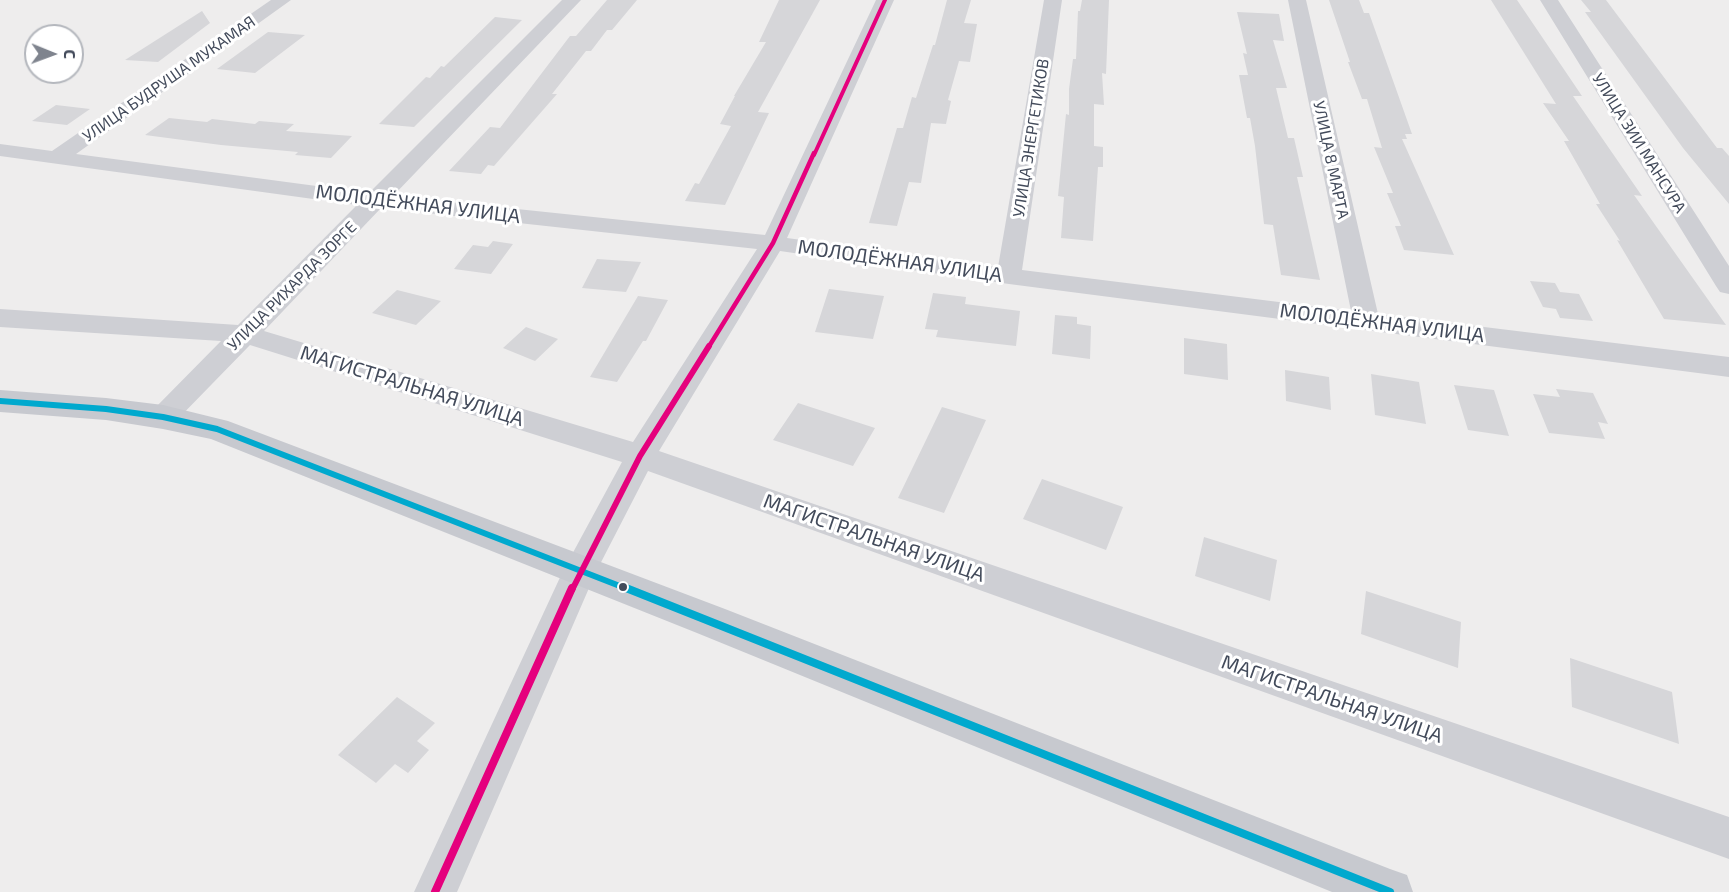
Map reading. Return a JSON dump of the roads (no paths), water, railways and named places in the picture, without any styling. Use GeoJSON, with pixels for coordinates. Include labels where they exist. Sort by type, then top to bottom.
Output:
{"type":"FeatureCollection","features":[{"type":"Feature","properties":{"kind":"main road"},"geometry":{"type":"LineString","coordinates":[[0,401],[106,409],[163,417],[217,429],[1390,892]]}},
{"type":"Feature","properties":{"kind":"street","name":"УЛИЦА БУДРУША МУКАМАЯ"},"geometry":{"type":"LineString","coordinates":[[56,158],[282,0]]}},
{"type":"Feature","properties":{"kind":"street","name":"УЛИЦА РИХАРДА ЗОРГЕ"},"geometry":{"type":"LineString","coordinates":[[163,417],[378,201],[572,0]]}},
{"type":"Feature","properties":{"kind":"street"},"geometry":{"type":"LineString","coordinates":[[435,892],[580,571],[640,456],[773,243],[885,0]]}},
{"type":"Feature","properties":{"kind":"street","name":"УЛИЦА ЭНЕРГЕТИКОВ"},"geometry":{"type":"LineString","coordinates":[[1009,276],[1053,0]]}},
{"type":"Feature","properties":{"kind":"street","name":"УЛИЦА 8 МАРТА"},"geometry":{"type":"LineString","coordinates":[[1297,0],[1366,321]]}},
{"type":"Feature","properties":{"kind":"street","name":"УЛИЦА ЗИИ МАНСУРА"},"geometry":{"type":"LineString","coordinates":[[1549,0],[1729,286]]}},
{"type":"Feature","properties":{"kind":"street","name":"МОЛОДЁЖНАЯ УЛИЦА"},"geometry":{"type":"LineString","coordinates":[[0,150],[378,201],[773,243],[1009,276],[1729,367]]}},
{"type":"Feature","properties":{"kind":"street","name":"МАГИСТРАЛЬНАЯ УЛИЦА"},"geometry":{"type":"LineString","coordinates":[[0,318],[245,334],[640,456],[1729,838]]}}]}
